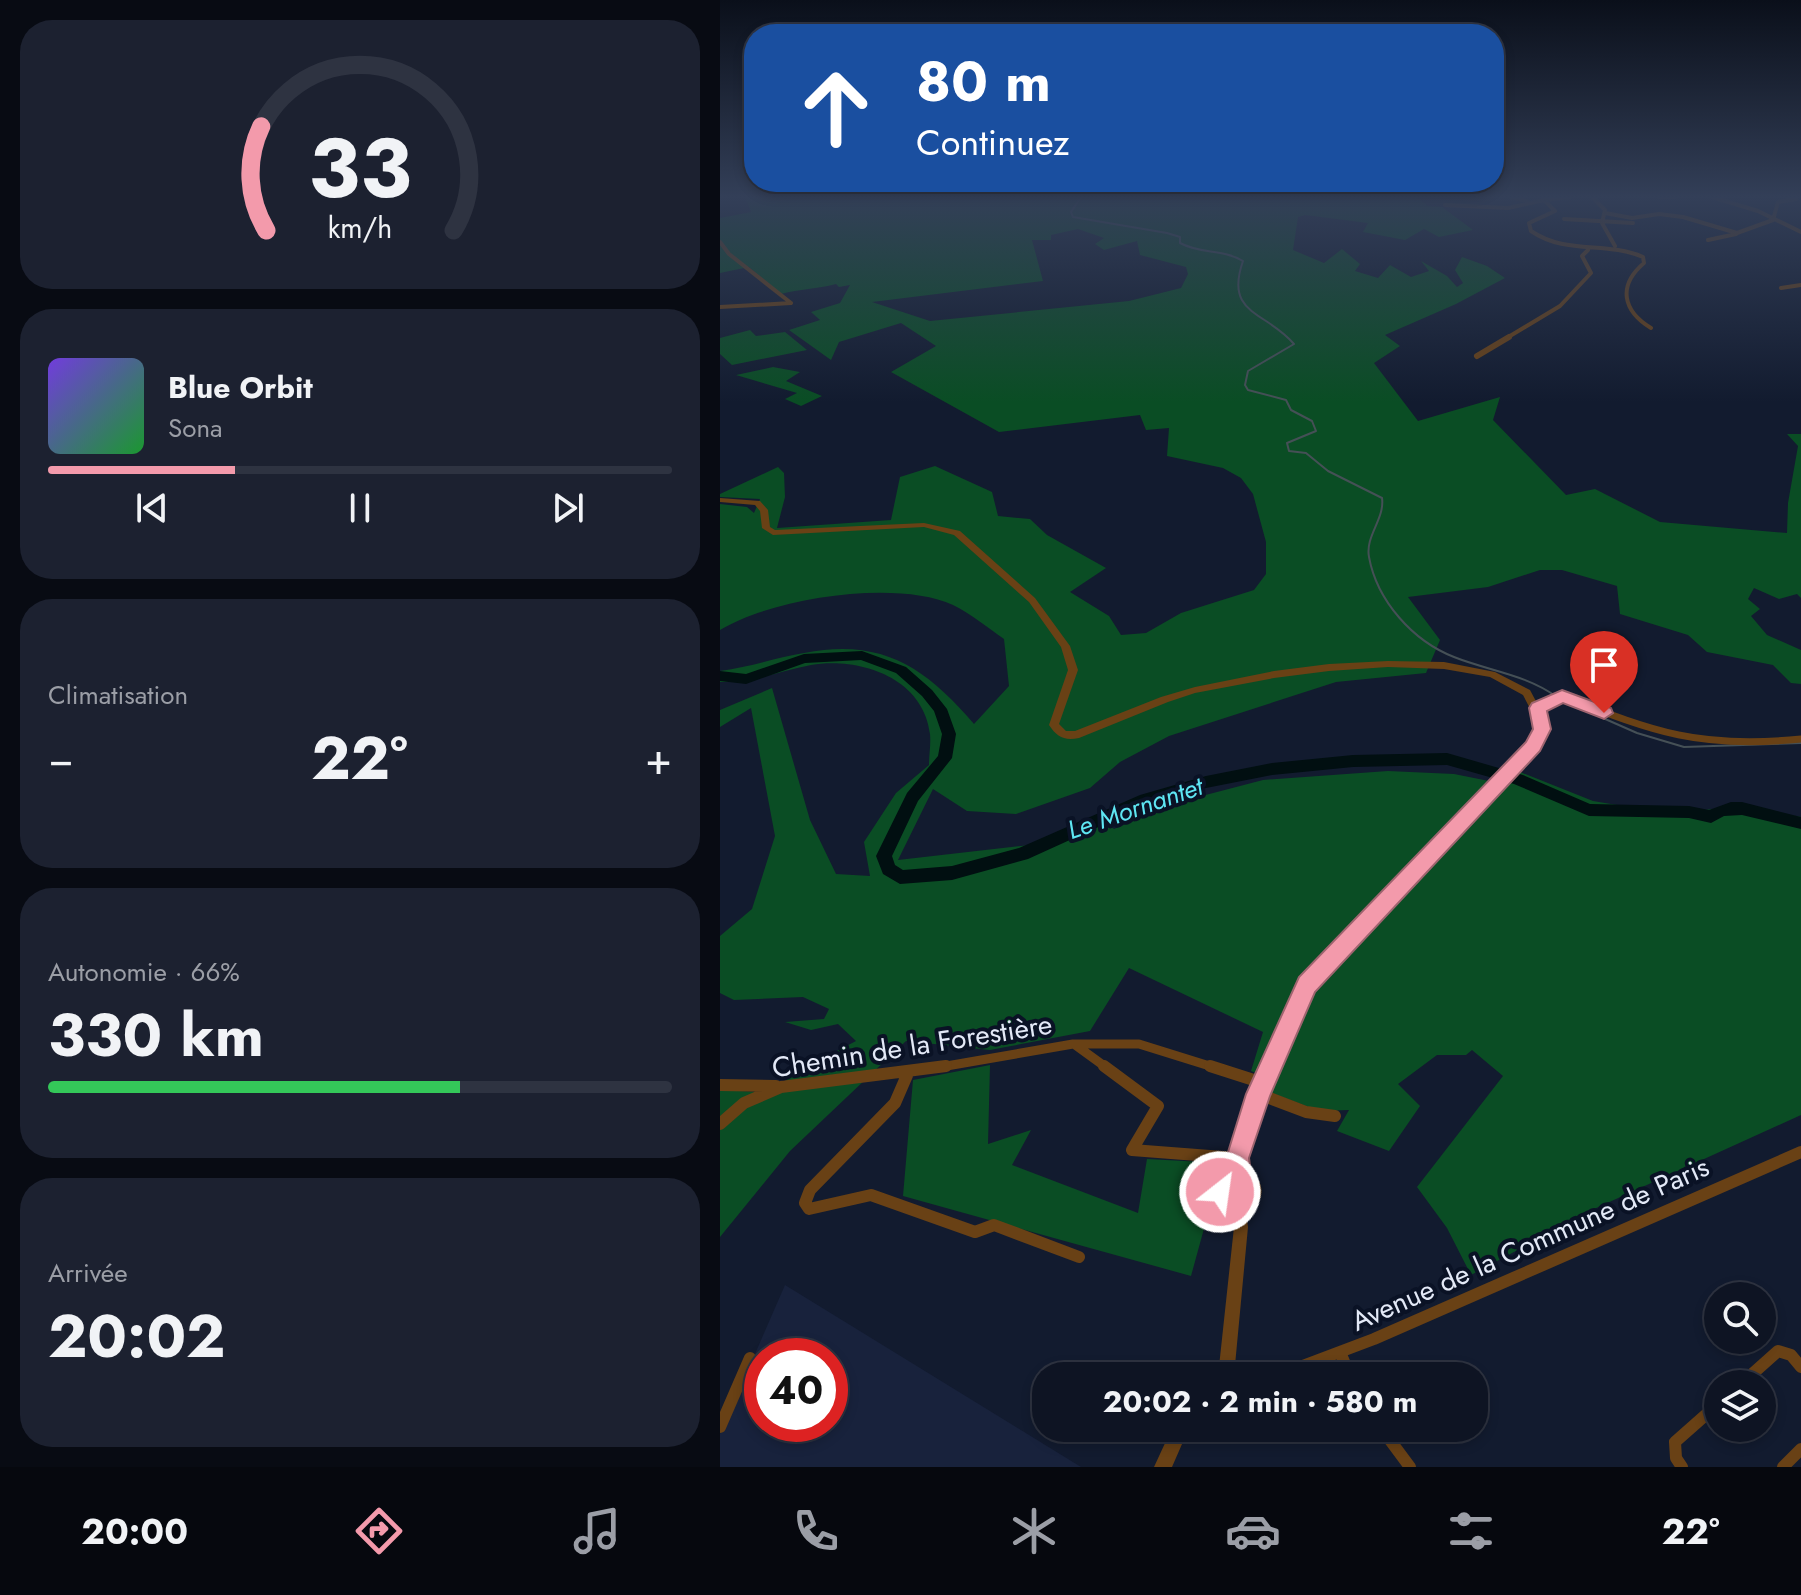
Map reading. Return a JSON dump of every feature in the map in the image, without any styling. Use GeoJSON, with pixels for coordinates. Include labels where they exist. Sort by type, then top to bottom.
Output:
{"type":"FeatureCollection","features":[{"type":"Feature","properties":{"kind":"street"},"geometry":{"type":"LineString","coordinates":[[720,307],[791,303],[743,265]]}},
{"type":"Feature","properties":{"kind":"street"},"geometry":{"type":"LineString","coordinates":[[1477,356],[1560,306],[1591,273],[1587,265]]}},
{"type":"Feature","properties":{"kind":"street"},"geometry":{"type":"LineString","coordinates":[[1639,265],[1633,271],[1624,297],[1630,314],[1651,328]]}},
{"type":"Feature","properties":{"kind":"street"},"geometry":{"type":"LineString","coordinates":[[1781,288],[1801,285]]}},
{"type":"Feature","properties":{"kind":"street"},"geometry":{"type":"LineString","coordinates":[[720,500],[757,503],[764,510],[767,530],[773,533],[924,525],[957,533],[1032,600],[1065,646],[1073,670],[1054,725],[1063,735],[1075,735],[1196,689],[1300,669],[1419,664],[1466,667],[1510,681],[1538,708],[1542,722],[1540,737],[1511,772],[1307,985],[1261,1089],[1237,1166],[1220,1192],[1226,1206],[1238,1210],[1248,1204],[1253,1193],[1249,1179],[1237,1166],[1132,1150],[1158,1106],[1073,1044]]}},
{"type":"Feature","properties":{"kind":"street"},"geometry":{"type":"LineString","coordinates":[[1538,708],[1557,698],[1644,729],[1680,738],[1768,742],[1801,739]]}},
{"type":"Feature","properties":{"kind":"street","name":"Chemin de la Forestière"},"geometry":{"type":"LineString","coordinates":[[720,1124],[744,1103],[781,1087],[908,1073],[1073,1044],[1139,1044],[1261,1089],[1306,1112],[1335,1116]]}},
{"type":"Feature","properties":{"kind":"street"},"geometry":{"type":"LineString","coordinates":[[908,1073],[895,1103],[810,1190],[805,1203],[809,1209],[871,1195],[975,1232],[994,1225],[1079,1257]]}},
{"type":"Feature","properties":{"kind":"street"},"geometry":{"type":"LineString","coordinates":[[720,1085],[781,1087]]}},
{"type":"Feature","properties":{"kind":"street","name":"Avenue de la Commune de Paris"},"geometry":{"type":"LineString","coordinates":[[1313,1362],[1801,1152]]}},
{"type":"Feature","properties":{"kind":"street"},"geometry":{"type":"LineString","coordinates":[[1227,1362],[1241,1227],[1238,1210]]}},
{"type":"Feature","properties":{"kind":"street"},"geometry":{"type":"LineString","coordinates":[[1757,1370],[1778,1351],[1791,1355],[1801,1367]]}},
{"type":"Feature","properties":{"kind":"street"},"geometry":{"type":"LineString","coordinates":[[1340,1352],[1344,1362]]}},
{"type":"Feature","properties":{"kind":"street"},"geometry":{"type":"LineString","coordinates":[[720,1427],[744,1372]]}},
{"type":"Feature","properties":{"kind":"street"},"geometry":{"type":"LineString","coordinates":[[1682,1467],[1676,1458],[1675,1442],[1704,1416]]}},
{"type":"Feature","properties":{"kind":"street"},"geometry":{"type":"LineString","coordinates":[[1163,1467],[1175,1442]]}},
{"type":"Feature","properties":{"kind":"street"},"geometry":{"type":"LineString","coordinates":[[1391,1442],[1410,1467]]}},
{"type":"Feature","properties":{"kind":"street"},"geometry":{"type":"LineString","coordinates":[[1783,1467],[1801,1449]]}},
{"type":"Feature","properties":{"kind":"shaded area"},"geometry":{"type":"Polygon","coordinates":[[[785,1285],[1032,1437],[1032,1442],[1040,1442],[1081,1467],[720,1467],[720,1434],[744,1379],[744,1442],[848,1442],[848,1338],[762,1338],[785,1285]]]}},
{"type":"Feature","properties":{"kind":"green space"},"geometry":{"type":"Polygon","coordinates":[[[720,265],[1039,265],[1043,281],[872,302],[930,321],[1129,301],[1181,288],[1188,274],[1186,267],[1180,265],[1359,265],[1355,271],[1378,278],[1390,265],[1411,277],[1429,271],[1425,265],[1429,265],[1447,276],[1457,287],[1463,283],[1455,270],[1457,265],[1486,265],[1505,278],[1456,304],[1385,335],[1400,346],[1374,363],[1418,421],[1500,397],[1493,420],[1566,495],[1595,489],[1660,522],[1787,533],[1788,503],[1798,446],[1787,434],[1801,434],[1801,598],[1797,594],[1779,599],[1754,588],[1748,599],[1760,609],[1751,616],[1767,635],[1801,650],[1801,684],[1791,683],[1773,665],[1707,652],[1688,635],[1620,614],[1617,586],[1562,570],[1540,570],[1488,587],[1408,597],[1440,640],[1426,673],[1336,682],[1169,736],[1120,762],[1090,788],[1016,814],[967,811],[933,789],[898,860],[1030,845],[1096,816],[1114,829],[1175,803],[1263,780],[1388,771],[1454,774],[1494,782],[1380,893],[1340,939],[1344,943],[1520,772],[1593,801],[1617,805],[1704,810],[1738,806],[1801,817],[1801,1115],[1594,1209],[1471,1275],[1447,1228],[1417,1187],[1503,1076],[1472,1050],[1466,1055],[1437,1055],[1398,1084],[1420,1106],[1389,1151],[1337,1131],[1349,1110],[1319,1111],[1267,1091],[1271,1079],[1251,1071],[1263,1032],[1129,968],[1090,1031],[990,1050],[906,1041],[790,1151],[720,1237],[720,1090],[778,1093],[789,1076],[856,1041],[838,1024],[811,1030],[785,1022],[824,1019],[829,1009],[803,997],[734,1000],[720,993],[720,936],[752,909],[775,836],[751,708],[720,727],[720,710],[772,688],[810,820],[836,874],[870,876],[864,842],[896,793],[929,765],[930,734],[925,714],[915,698],[902,685],[868,668],[830,663],[732,682],[720,682],[720,671],[832,649],[879,654],[900,662],[938,687],[974,724],[1009,686],[1004,639],[953,605],[929,597],[868,593],[802,601],[770,609],[720,630],[720,504],[747,507],[754,513],[760,499],[720,497],[720,494],[778,467],[784,473],[785,497],[777,528],[891,520],[900,477],[935,466],[992,492],[998,516],[1030,519],[1047,535],[1106,568],[1070,592],[1109,616],[1121,635],[1146,633],[1181,613],[1254,590],[1266,574],[1266,542],[1253,494],[1241,478],[1223,468],[1167,456],[1169,428],[1146,430],[1140,415],[999,432],[891,372],[936,346],[901,323],[839,342],[831,360],[789,330],[820,320],[811,312],[840,303],[850,285],[839,287],[836,284],[781,294],[749,267],[720,273],[720,265]]]}},
{"type":"Feature","properties":{"kind":"green space"},"geometry":{"type":"Polygon","coordinates":[[[750,330],[756,336],[785,332],[807,350],[732,365],[720,354],[720,338],[750,330]]]}},
{"type":"Feature","properties":{"kind":"green space"},"geometry":{"type":"Polygon","coordinates":[[[773,367],[800,372],[786,381],[822,396],[801,406],[785,399],[797,393],[736,375],[773,367]]]}},
{"type":"Feature","properties":{"kind":"green space"},"geometry":{"type":"Polygon","coordinates":[[[990,1065],[988,1144],[1031,1130],[1012,1165],[1138,1213],[1147,1159],[1222,1163],[1191,1276],[903,1196],[913,1080],[990,1065]]]}},
{"type":"Feature","properties":{"kind":"waterway"},"geometry":{"type":"LineString","coordinates":[[1242,265],[1239,292],[1243,302],[1294,344],[1248,371],[1245,385],[1248,390],[1286,400],[1291,410],[1312,421],[1316,431],[1287,443],[1289,451],[1306,453],[1328,471],[1382,498],[1369,557],[1380,589],[1399,618],[1439,650],[1520,678],[1557,697]]}},
{"type":"Feature","properties":{"kind":"waterway","name":"Le Mornantet"},"geometry":{"type":"LineString","coordinates":[[720,676],[746,679],[804,659],[862,655],[901,670],[927,693],[940,709],[949,734],[945,758],[912,797],[884,856],[889,869],[900,877],[952,873],[1022,854],[1145,799],[1206,782],[1272,769],[1353,761],[1447,759],[1518,779],[1589,810],[1689,812],[1711,817],[1720,811],[1742,808],[1801,823]]}},
{"type":"Feature","properties":{"kind":"waterway"},"geometry":{"type":"LineString","coordinates":[[1562,700],[1637,733],[1684,747],[1801,743]]}},
{"type":"Feature","properties":{"kind":"route"},"geometry":{"type":"LineString","coordinates":[[1220,1192],[1223,1181],[1238,1173],[1236,1158],[1259,1094],[1307,985],[1533,746],[1542,729],[1542,716],[1538,708],[1562,696],[1604,713]]}}]}
